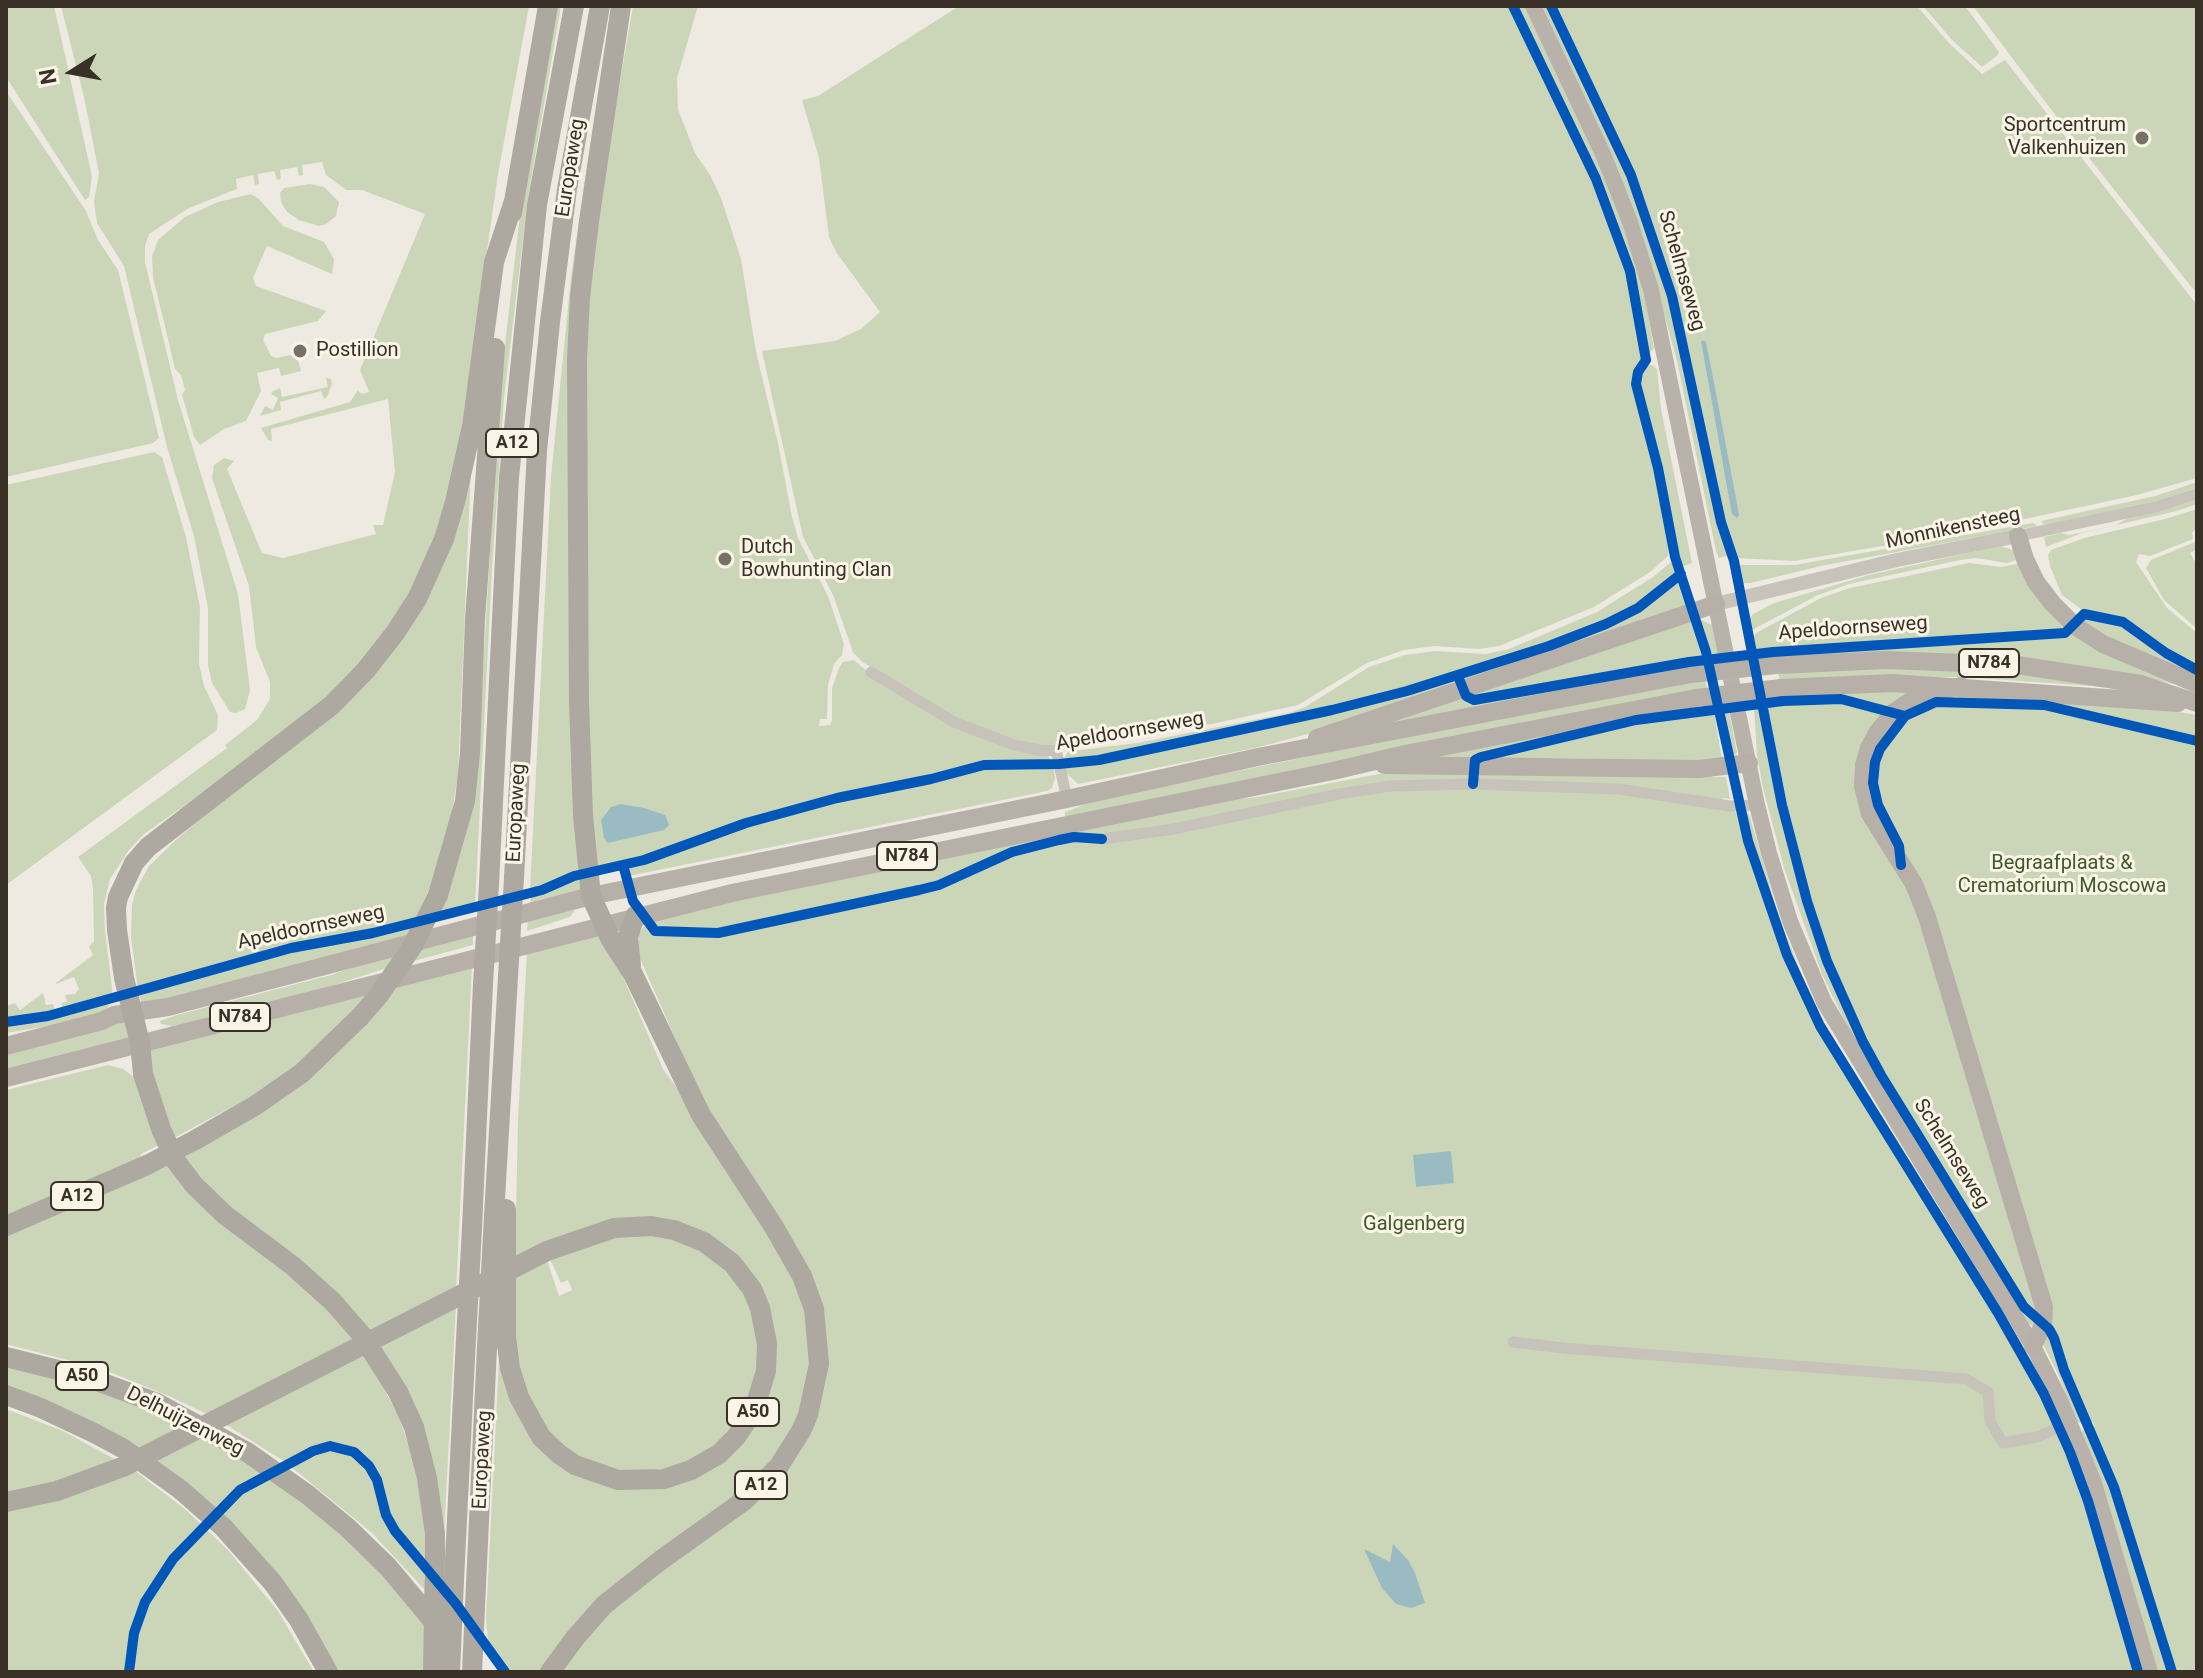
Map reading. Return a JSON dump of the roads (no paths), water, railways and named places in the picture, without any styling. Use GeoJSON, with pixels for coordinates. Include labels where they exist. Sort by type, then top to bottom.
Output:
{"type":"FeatureCollection","features":[{"type":"Feature","properties":{"kind":"highway","name":"A12"},"geometry":{"type":"LineString","coordinates":[[6,1226],[147,1165],[256,1105],[302,1073],[379,995],[412,947],[438,895],[465,801],[494,355],[514,201],[548,6]]}},
{"type":"Feature","properties":{"kind":"highway","name":"Europaweg"},"geometry":{"type":"LineString","coordinates":[[450,1672],[510,462],[537,205],[574,6]]}},
{"type":"Feature","properties":{"kind":"highway","name":"Europaweg"},"geometry":{"type":"LineString","coordinates":[[470,1672],[487,1347],[500,1212],[503,1077],[537,451],[567,189],[600,6]]}},
{"type":"Feature","properties":{"kind":"highway"},"geometry":{"type":"LineString","coordinates":[[605,924],[591,896],[583,816],[579,702],[577,360],[580,297],[589,221],[621,6]]}},
{"type":"Feature","properties":{"kind":"highway","name":"A12"},"geometry":{"type":"LineString","coordinates":[[132,1011],[118,942],[116,908],[134,863],[181,820],[332,705],[366,670],[395,633],[431,569],[455,502],[472,426],[494,262],[514,201]]}},
{"type":"Feature","properties":{"kind":"highway","name":"A12"},"geometry":{"type":"LineString","coordinates":[[633,974],[628,937],[635,916]]}},
{"type":"Feature","properties":{"kind":"highway","name":"A12"},"geometry":{"type":"LineString","coordinates":[[550,1672],[604,1605],[745,1500],[779,1466],[801,1431],[813,1399],[817,1377],[817,1327],[802,1276],[701,1115],[633,974],[611,940],[605,924]]}},
{"type":"Feature","properties":{"kind":"highway"},"geometry":{"type":"LineString","coordinates":[[132,1011],[143,1074],[161,1129],[183,1172],[225,1215],[293,1266],[333,1302],[369,1344],[398,1392],[414,1427],[427,1478],[435,1534],[433,1672]]}},
{"type":"Feature","properties":{"kind":"highway","name":"A50"},"geometry":{"type":"LineString","coordinates":[[6,1502],[57,1491],[125,1466],[547,1251],[583,1236],[639,1225],[674,1230],[704,1242],[732,1263],[752,1289],[760,1308],[767,1344],[766,1371],[754,1410],[736,1437],[719,1454],[691,1470],[664,1479],[618,1480],[575,1465],[541,1437],[519,1397],[510,1368],[506,1337],[500,1212]]}},
{"type":"Feature","properties":{"kind":"highway","name":"Delhuijzenweg"},"geometry":{"type":"LineString","coordinates":[[6,1357],[65,1371],[157,1403],[247,1452],[328,1510],[368,1547],[422,1605],[470,1672]]}},
{"type":"Feature","properties":{"kind":"highway","name":"A50"},"geometry":{"type":"LineString","coordinates":[[6,1395],[94,1433],[181,1490],[223,1527],[273,1583],[299,1620],[328,1672]]}},
{"type":"Feature","properties":{"kind":"main road","name":"Schelmseweg"},"geometry":{"type":"LineString","coordinates":[[1533,6],[1603,154],[1641,256],[1666,356],[1757,805],[1790,921],[1824,1002],[2033,1346],[2072,1428],[2105,1516],[2150,1672]]}},
{"type":"Feature","properties":{"kind":"main road"},"geometry":{"type":"LineString","coordinates":[[2018,536],[2036,582],[2075,626],[2103,644],[2197,684]]}},
{"type":"Feature","properties":{"kind":"main road","name":"N784"},"geometry":{"type":"LineString","coordinates":[[1258,757],[1716,604]]}},
{"type":"Feature","properties":{"kind":"main road","name":"Apeldoornseweg"},"geometry":{"type":"LineString","coordinates":[[6,1046],[132,1011],[168,1007],[591,896],[1258,757],[1691,674],[1776,665],[1886,660],[2017,665],[2141,684],[2197,703]]}},
{"type":"Feature","properties":{"kind":"main road","name":"Apeldoornseweg"},"geometry":{"type":"LineString","coordinates":[[6,1078],[635,916],[817,874],[1629,709],[1781,688],[1892,683],[2197,703]]}},
{"type":"Feature","properties":{"kind":"main road"},"geometry":{"type":"LineString","coordinates":[[1961,686],[1920,695],[1894,712],[1869,748],[1863,786],[1870,814],[1914,884],[1927,917],[2044,1307],[2043,1325],[2033,1346]]}},
{"type":"Feature","properties":{"kind":"main road","name":"N784"},"geometry":{"type":"LineString","coordinates":[[1367,764],[1699,769],[1749,763]]}},
{"type":"Feature","properties":{"kind":"street","name":"Monnikensteeg"},"geometry":{"type":"LineString","coordinates":[[1716,604],[1897,560],[2155,507],[2197,494]]}},
{"type":"Feature","properties":{"kind":"street","name":"Apeldoornseweg"},"geometry":{"type":"LineString","coordinates":[[871,672],[954,722],[1014,745],[1044,751],[1056,750],[1067,799]]}},
{"type":"Feature","properties":{"kind":"street"},"geometry":{"type":"LineString","coordinates":[[1102,839],[1174,829],[1390,786],[1473,784],[1619,789],[1730,806],[1757,805]]}},
{"type":"Feature","properties":{"kind":"street"},"geometry":{"type":"LineString","coordinates":[[1513,1342],[1966,1379],[1988,1392],[1990,1421],[2003,1443],[2037,1437],[2060,1427],[2072,1428]]}},
{"type":"Feature","properties":{"kind":"water"},"geometry":{"type":"Polygon","coordinates":[[[1703,340],[1713,377],[1739,515],[1737,518],[1732,514],[1729,499],[1703,340]]]}},
{"type":"Feature","properties":{"kind":"water"},"geometry":{"type":"Polygon","coordinates":[[[620,804],[665,815],[669,825],[664,830],[608,843],[601,820],[611,807],[620,804]]]}},
{"type":"Feature","properties":{"kind":"water"},"geometry":{"type":"Polygon","coordinates":[[[1451,1151],[1454,1183],[1416,1187],[1413,1155],[1451,1151]]]}},
{"type":"Feature","properties":{"kind":"water"},"geometry":{"type":"Polygon","coordinates":[[[1393,1544],[1408,1560],[1425,1603],[1411,1608],[1396,1604],[1382,1588],[1364,1549],[1390,1562],[1393,1544]]]}},
{"type":"Feature","properties":{"kind":"place","name":"Sportcentrum Valkenhuizen"},"geometry":{"type":"Point","coordinates":[2142,138]}},
{"type":"Feature","properties":{"kind":"place","name":"Postillion"},"geometry":{"type":"Point","coordinates":[300,351]}},
{"type":"Feature","properties":{"kind":"place","name":"Dutch Bowhunting Clan"},"geometry":{"type":"Point","coordinates":[725,559]}},
{"type":"Feature","properties":{"kind":"park label","name":"Begraafplaats & Crematorium Moscowa"},"geometry":{"type":"Point","coordinates":[2062,876]}},
{"type":"Feature","properties":{"kind":"park label","name":"Galgenberg"},"geometry":{"type":"Point","coordinates":[1414,1225]}}]}
